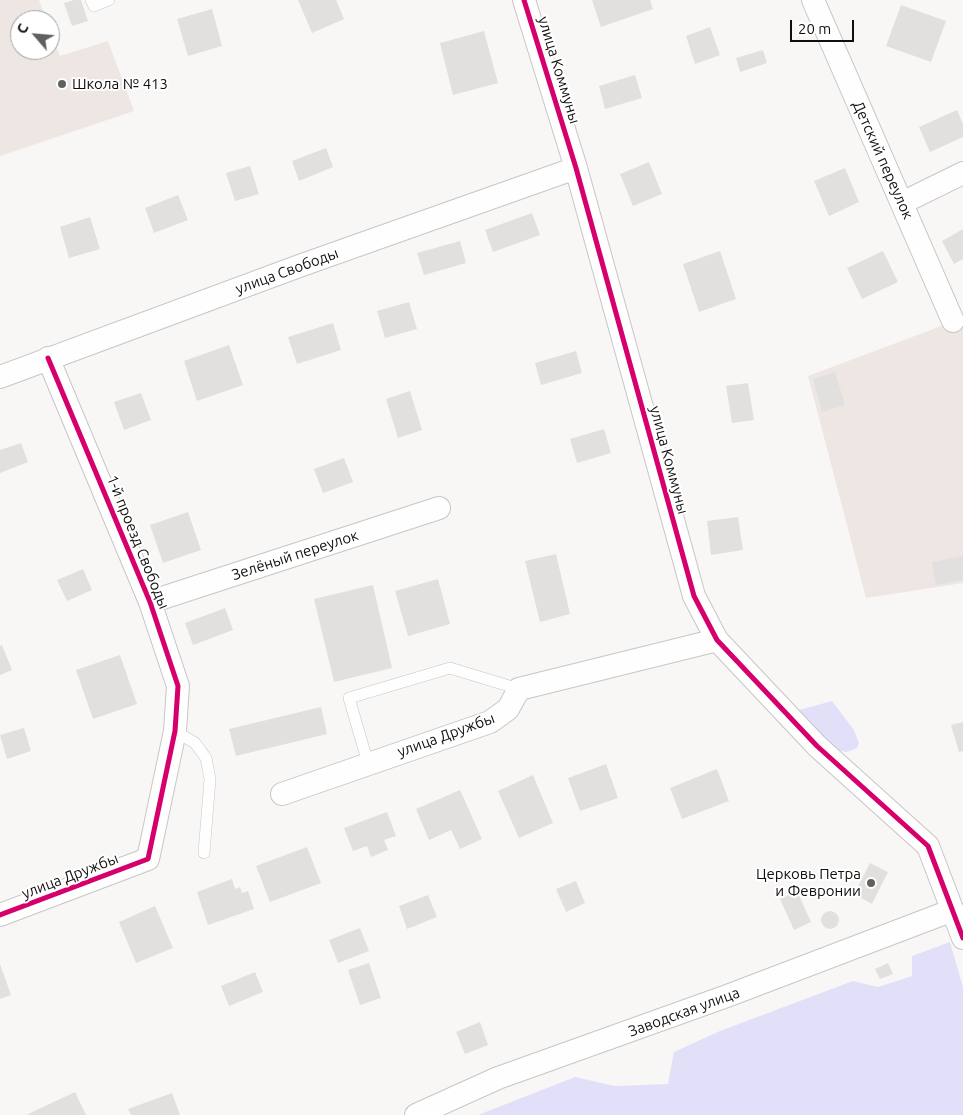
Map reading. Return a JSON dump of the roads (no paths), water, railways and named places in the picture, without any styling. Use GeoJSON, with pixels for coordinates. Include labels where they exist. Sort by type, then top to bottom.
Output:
{"type":"FeatureCollection","features":[{"type":"Feature","properties":{"kind":"street","name":"улица Коммуны"},"geometry":{"type":"LineString","coordinates":[[524,0],[576,168],[694,596],[717,640],[817,746],[928,846],[953,910]]}},
{"type":"Feature","properties":{"kind":"street","name":"Детский переулок"},"geometry":{"type":"LineString","coordinates":[[813,0],[953,320]]}},
{"type":"Feature","properties":{"kind":"street","name":"улица Свободы"},"geometry":{"type":"LineString","coordinates":[[0,377],[576,168]]}},
{"type":"Feature","properties":{"kind":"street"},"geometry":{"type":"LineString","coordinates":[[902,203],[963,173]]}},
{"type":"Feature","properties":{"kind":"street","name":"1-й проезд Свободы"},"geometry":{"type":"LineString","coordinates":[[48,358],[150,602],[178,686],[175,731],[148,860]]}},
{"type":"Feature","properties":{"kind":"street","name":"Зелёный переулок"},"geometry":{"type":"LineString","coordinates":[[150,602],[439,508]]}},
{"type":"Feature","properties":{"kind":"street"},"geometry":{"type":"LineString","coordinates":[[519,689],[717,640]]}},
{"type":"Feature","properties":{"kind":"street","name":"улица Дружбы"},"geometry":{"type":"LineString","coordinates":[[282,794],[490,722],[508,709],[519,689]]}},
{"type":"Feature","properties":{"kind":"street","name":"улица Дружбы"},"geometry":{"type":"LineString","coordinates":[[0,915],[148,860]]}},
{"type":"Feature","properties":{"kind":"street"},"geometry":{"type":"LineString","coordinates":[[953,910],[963,938]]}},
{"type":"Feature","properties":{"kind":"street","name":"Заводская улица"},"geometry":{"type":"LineString","coordinates":[[416,1115],[498,1078],[727,996],[953,910]]}},
{"type":"Feature","properties":{"kind":"lane"},"geometry":{"type":"LineString","coordinates":[[91,0],[94,6],[109,0]]}},
{"type":"Feature","properties":{"kind":"lane"},"geometry":{"type":"LineString","coordinates":[[368,763],[350,698],[450,668],[519,689]]}},
{"type":"Feature","properties":{"kind":"lane"},"geometry":{"type":"LineString","coordinates":[[175,731],[195,743],[206,758],[210,779],[204,853]]}},
{"type":"Feature","properties":{"kind":"place","name":"Школа № 413"},"geometry":{"type":"Point","coordinates":[62,84]}},
{"type":"Feature","properties":{"kind":"place","name":"Церковь Петра и Февронии"},"geometry":{"type":"Point","coordinates":[871,883]}}]}
